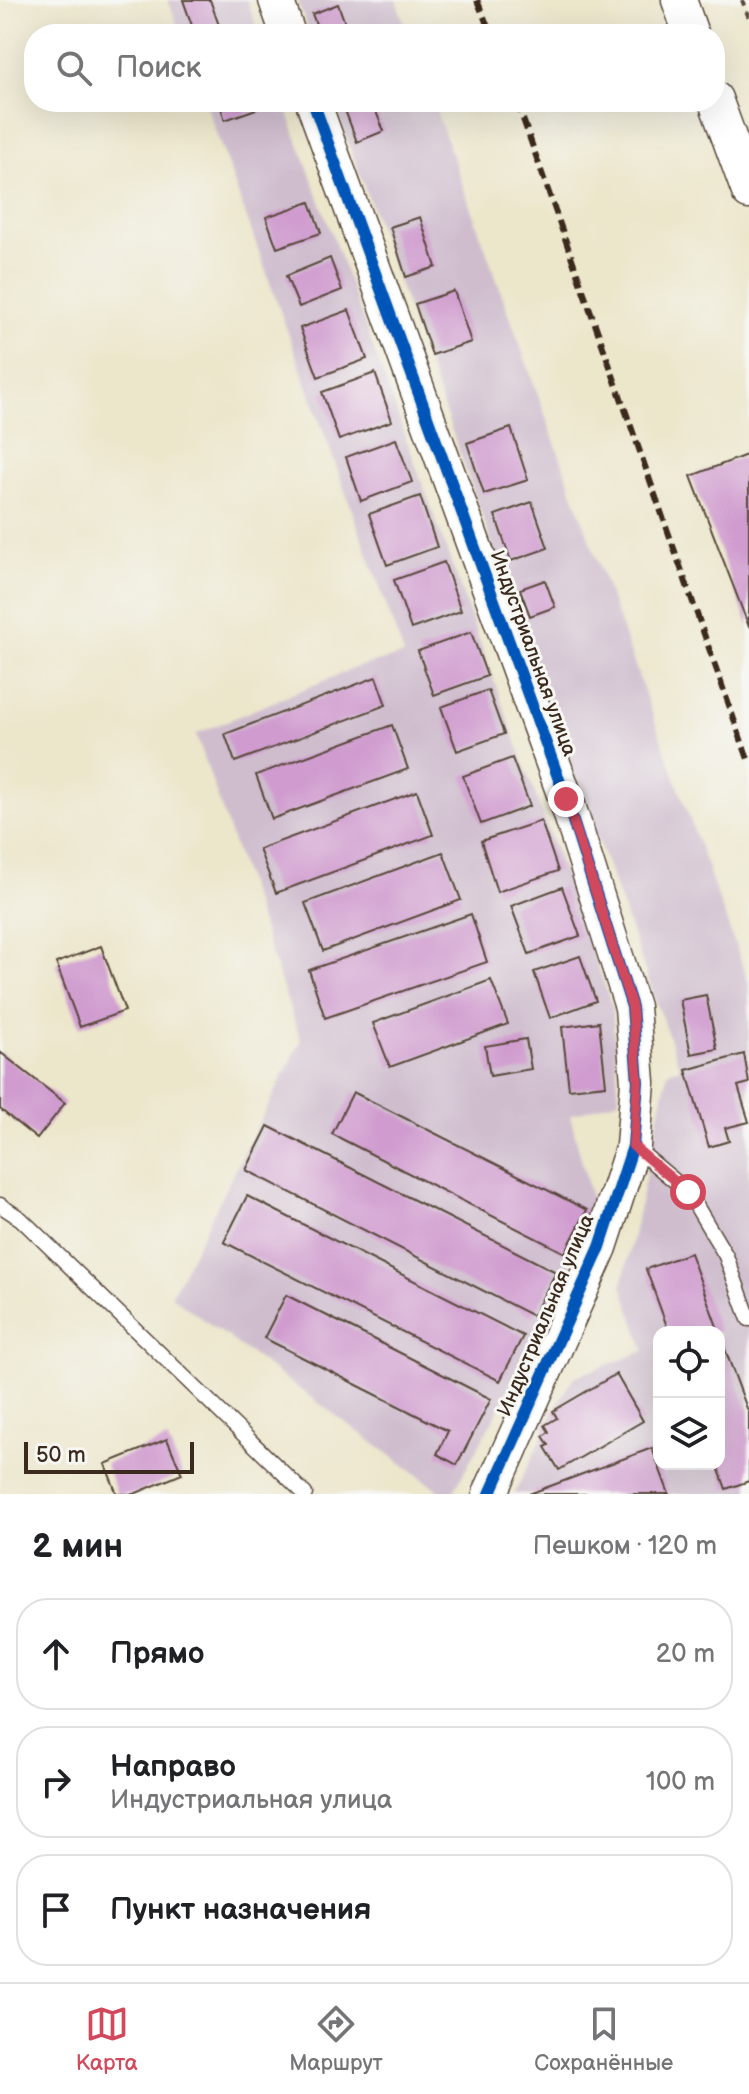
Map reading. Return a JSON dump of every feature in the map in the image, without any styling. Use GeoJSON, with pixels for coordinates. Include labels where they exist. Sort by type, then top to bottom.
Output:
{"type":"FeatureCollection","features":[{"type":"Feature","properties":{"kind":"street"},"geometry":{"type":"LineString","coordinates":[[276,0],[284,24]]}},
{"type":"Feature","properties":{"kind":"street"},"geometry":{"type":"LineString","coordinates":[[679,0],[687,24]]}},
{"type":"Feature","properties":{"kind":"street","name":"Индустриальная улица"},"geometry":{"type":"LineString","coordinates":[[317,112],[566,799],[632,1007],[638,1082],[633,1146],[600,1247],[490,1494]]}},
{"type":"Feature","properties":{"kind":"street"},"geometry":{"type":"LineString","coordinates":[[720,112],[749,192]]}},
{"type":"Feature","properties":{"kind":"lane"},"geometry":{"type":"LineString","coordinates":[[633,1146],[688,1192],[726,1256],[749,1319]]}},
{"type":"Feature","properties":{"kind":"lane"},"geometry":{"type":"LineString","coordinates":[[0,1205],[21,1219],[305,1494]]}},
{"type":"Feature","properties":{"kind":"path"},"geometry":{"type":"LineString","coordinates":[[742,0],[749,18]]}},
{"type":"Feature","properties":{"kind":"shaded area"},"geometry":{"type":"Polygon","coordinates":[[[168,0],[247,0],[255,24],[177,24],[168,0]]]}},
{"type":"Feature","properties":{"kind":"shaded area"},"geometry":{"type":"Polygon","coordinates":[[[297,0],[396,0],[404,24],[306,24],[297,0]]]}},
{"type":"Feature","properties":{"kind":"shaded area"},"geometry":{"type":"Polygon","coordinates":[[[209,112],[288,112],[612,1006],[619,1100],[570,1115],[595,1213],[499,1409],[452,1494],[444,1494],[171,1296],[301,1041],[196,734],[357,667],[404,655],[209,112]]]}},
{"type":"Feature","properties":{"kind":"shaded area"},"geometry":{"type":"Polygon","coordinates":[[[338,112],[437,112],[749,984],[749,1494],[514,1494],[543,1436],[545,1425],[574,1377],[645,1351],[622,1286],[668,1072],[680,1068],[338,112]]]}},
{"type":"Feature","properties":{"kind":"building"},"geometry":{"type":"Polygon","coordinates":[[[183,0],[210,0],[218,24],[191,24],[183,0]]]}},
{"type":"Feature","properties":{"kind":"building"},"geometry":{"type":"Polygon","coordinates":[[[338,4],[345,24],[316,24],[312,14],[338,4]]]}},
{"type":"Feature","properties":{"kind":"building"},"geometry":{"type":"Polygon","coordinates":[[[222,112],[248,112],[225,120],[222,112]]]}},
{"type":"Feature","properties":{"kind":"building"},"geometry":{"type":"Polygon","coordinates":[[[346,112],[376,112],[384,131],[357,142],[346,112]]]}},
{"type":"Feature","properties":{"kind":"building"},"geometry":{"type":"Polygon","coordinates":[[[310,202],[321,233],[277,248],[266,217],[310,202]]]}},
{"type":"Feature","properties":{"kind":"building"},"geometry":{"type":"Polygon","coordinates":[[[420,217],[436,267],[406,277],[390,227],[420,217]]]}},
{"type":"Feature","properties":{"kind":"building"},"geometry":{"type":"Polygon","coordinates":[[[330,258],[342,290],[299,307],[286,276],[330,258]]]}},
{"type":"Feature","properties":{"kind":"building"},"geometry":{"type":"Polygon","coordinates":[[[454,291],[471,342],[432,355],[415,304],[454,291]]]}},
{"type":"Feature","properties":{"kind":"building"},"geometry":{"type":"Polygon","coordinates":[[[349,310],[367,359],[318,377],[300,328],[349,310]]]}},
{"type":"Feature","properties":{"kind":"building"},"geometry":{"type":"Polygon","coordinates":[[[375,373],[392,421],[339,440],[322,392],[375,373]]]}},
{"type":"Feature","properties":{"kind":"building"},"geometry":{"type":"Polygon","coordinates":[[[511,428],[528,480],[484,494],[467,443],[511,428]]]}},
{"type":"Feature","properties":{"kind":"building"},"geometry":{"type":"Polygon","coordinates":[[[396,439],[412,482],[361,501],[346,457],[396,439]]]}},
{"type":"Feature","properties":{"kind":"building"},"geometry":{"type":"Polygon","coordinates":[[[749,454],[749,627],[691,476],[749,454]]]}},
{"type":"Feature","properties":{"kind":"building"},"geometry":{"type":"Polygon","coordinates":[[[420,496],[437,547],[387,565],[369,514],[420,496]]]}},
{"type":"Feature","properties":{"kind":"building"},"geometry":{"type":"Polygon","coordinates":[[[532,502],[548,548],[511,561],[495,515],[532,502]]]}},
{"type":"Feature","properties":{"kind":"building"},"geometry":{"type":"Polygon","coordinates":[[[444,562],[461,611],[411,629],[394,580],[444,562]]]}},
{"type":"Feature","properties":{"kind":"building"},"geometry":{"type":"Polygon","coordinates":[[[545,580],[555,607],[530,616],[520,589],[545,580]]]}},
{"type":"Feature","properties":{"kind":"building"},"geometry":{"type":"Polygon","coordinates":[[[471,632],[487,676],[434,695],[418,651],[471,632]]]}},
{"type":"Feature","properties":{"kind":"building"},"geometry":{"type":"Polygon","coordinates":[[[376,677],[386,705],[235,762],[225,734],[376,677]]]}},
{"type":"Feature","properties":{"kind":"building"},"geometry":{"type":"Polygon","coordinates":[[[488,690],[504,734],[457,751],[441,707],[488,690]]]}},
{"type":"Feature","properties":{"kind":"building"},"geometry":{"type":"Polygon","coordinates":[[[392,725],[408,769],[272,819],[256,775],[392,725]]]}},
{"type":"Feature","properties":{"kind":"building"},"geometry":{"type":"Polygon","coordinates":[[[512,758],[530,806],[481,824],[463,776],[512,758]]]}},
{"type":"Feature","properties":{"kind":"building"},"geometry":{"type":"Polygon","coordinates":[[[417,791],[433,835],[276,893],[259,849],[417,791]]]}},
{"type":"Feature","properties":{"kind":"building"},"geometry":{"type":"Polygon","coordinates":[[[541,821],[558,871],[497,892],[481,841],[541,821]]]}},
{"type":"Feature","properties":{"kind":"building"},"geometry":{"type":"Polygon","coordinates":[[[443,852],[461,900],[323,951],[305,903],[443,852]]]}},
{"type":"Feature","properties":{"kind":"building"},"geometry":{"type":"Polygon","coordinates":[[[562,887],[580,936],[529,954],[511,906],[562,887]]]}},
{"type":"Feature","properties":{"kind":"building"},"geometry":{"type":"Polygon","coordinates":[[[471,914],[487,962],[325,1018],[309,970],[471,914]]]}},
{"type":"Feature","properties":{"kind":"building"},"geometry":{"type":"Polygon","coordinates":[[[101,946],[125,1011],[80,1027],[56,963],[101,946]]]}},
{"type":"Feature","properties":{"kind":"building"},"geometry":{"type":"Polygon","coordinates":[[[580,956],[596,1001],[550,1018],[534,972],[580,956]]]}},
{"type":"Feature","properties":{"kind":"building"},"geometry":{"type":"Polygon","coordinates":[[[491,980],[508,1024],[390,1067],[373,1023],[491,980]]]}},
{"type":"Feature","properties":{"kind":"building"},"geometry":{"type":"Polygon","coordinates":[[[706,995],[717,1049],[691,1054],[680,1000],[706,995]]]}},
{"type":"Feature","properties":{"kind":"building"},"geometry":{"type":"Polygon","coordinates":[[[599,1022],[606,1085],[569,1089],[562,1027],[599,1022]]]}},
{"type":"Feature","properties":{"kind":"building"},"geometry":{"type":"Polygon","coordinates":[[[526,1039],[531,1069],[490,1076],[485,1046],[526,1039]]]}},
{"type":"Feature","properties":{"kind":"building"},"geometry":{"type":"Polygon","coordinates":[[[0,1052],[65,1103],[37,1139],[0,1109],[0,1052]]]}},
{"type":"Feature","properties":{"kind":"building"},"geometry":{"type":"Polygon","coordinates":[[[744,1054],[749,1083],[738,1086],[749,1122],[725,1128],[729,1141],[709,1147],[686,1070],[744,1054]]]}},
{"type":"Feature","properties":{"kind":"building"},"geometry":{"type":"Polygon","coordinates":[[[353,1092],[587,1210],[565,1253],[332,1134],[353,1092]]]}},
{"type":"Feature","properties":{"kind":"building"},"geometry":{"type":"Polygon","coordinates":[[[268,1126],[556,1272],[533,1316],[246,1170],[268,1126]]]}},
{"type":"Feature","properties":{"kind":"building"},"geometry":{"type":"Polygon","coordinates":[[[247,1196],[523,1336],[500,1381],[224,1242],[247,1196]]]}},
{"type":"Feature","properties":{"kind":"building"},"geometry":{"type":"Polygon","coordinates":[[[690,1253],[717,1326],[667,1326],[646,1269],[690,1253]]]}},
{"type":"Feature","properties":{"kind":"building"},"geometry":{"type":"Polygon","coordinates":[[[286,1295],[491,1399],[457,1465],[437,1454],[448,1431],[264,1338],[286,1295]]]}},
{"type":"Feature","properties":{"kind":"building"},"geometry":{"type":"Polygon","coordinates":[[[725,1349],[749,1414],[749,1481],[726,1489],[719,1470],[725,1470],[725,1349]]]}},
{"type":"Feature","properties":{"kind":"building"},"geometry":{"type":"Polygon","coordinates":[[[616,1374],[643,1421],[559,1470],[545,1447],[549,1445],[543,1436],[549,1432],[545,1425],[557,1418],[553,1411],[616,1374]]]}},
{"type":"Feature","properties":{"kind":"building"},"geometry":{"type":"Polygon","coordinates":[[[167,1439],[182,1474],[134,1494],[117,1494],[105,1464],[167,1439]]]}},
{"type":"Feature","properties":{"kind":"building"},"geometry":{"type":"Polygon","coordinates":[[[652,1448],[653,1470],[660,1470],[669,1494],[529,1494],[652,1448]]]}},
{"type":"Feature","properties":{"kind":"railway"},"geometry":{"type":"LineString","coordinates":[[477,0],[487,24]]}},
{"type":"Feature","properties":{"kind":"railway"},"geometry":{"type":"LineString","coordinates":[[521,112],[749,762]]}},
{"type":"Feature","properties":{"kind":"cycle path"},"geometry":{"type":"LineString","coordinates":[[317,112],[566,799],[632,1007],[638,1082],[633,1146],[600,1247],[490,1494]]}},
{"type":"Feature","properties":{"kind":"route"},"geometry":{"type":"LineString","coordinates":[[566,799],[632,1007],[638,1082],[633,1146],[688,1192]]}}]}
